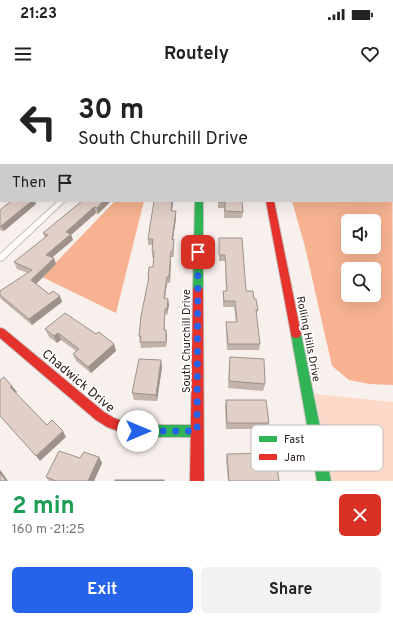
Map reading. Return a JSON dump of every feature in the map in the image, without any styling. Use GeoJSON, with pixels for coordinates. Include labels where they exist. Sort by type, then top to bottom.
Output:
{"type":"FeatureCollection","features":[{"type":"Feature","properties":{"kind":"street"},"geometry":{"type":"LineString","coordinates":[[0,258],[61,202]]}},
{"type":"Feature","properties":{"kind":"street","name":"South Churchill Drive"},"geometry":{"type":"LineString","coordinates":[[197,481],[199,202]]}},
{"type":"Feature","properties":{"kind":"street","name":"Rolling Hills Drive"},"geometry":{"type":"LineString","coordinates":[[270,202],[313,425]]}},
{"type":"Feature","properties":{"kind":"street","name":"Chadwick Drive"},"geometry":{"type":"LineString","coordinates":[[0,332],[111,424],[124,429],[138,431],[197,431]]}},
{"type":"Feature","properties":{"kind":"street","name":"Rolling Hills Drive"},"geometry":{"type":"LineString","coordinates":[[322,471],[324,481]]}},
{"type":"Feature","properties":{"kind":"shaded area"},"geometry":{"type":"Polygon","coordinates":[[[114,202],[144,202],[116,313],[42,277],[114,202]]]}},
{"type":"Feature","properties":{"kind":"shaded area"},"geometry":{"type":"Polygon","coordinates":[[[292,202],[392,202],[393,385],[369,384],[349,380],[332,366],[305,247],[292,202]]]}},
{"type":"Feature","properties":{"kind":"shaded area"},"geometry":{"type":"Polygon","coordinates":[[[315,394],[393,402],[393,481],[332,481],[330,471],[383,471],[383,425],[321,425],[315,394]]]}},
{"type":"Feature","properties":{"kind":"building"},"geometry":{"type":"Polygon","coordinates":[[[10,202],[31,202],[1,226],[0,210],[10,202]]]}},
{"type":"Feature","properties":{"kind":"building"},"geometry":{"type":"Polygon","coordinates":[[[81,202],[102,202],[97,208],[94,207],[66,232],[71,234],[46,255],[54,258],[31,280],[49,294],[53,291],[60,296],[29,319],[0,295],[0,291],[32,270],[14,262],[48,235],[43,233],[81,202]]]}},
{"type":"Feature","properties":{"kind":"building"},"geometry":{"type":"Polygon","coordinates":[[[154,202],[172,202],[171,211],[176,211],[172,240],[174,239],[173,251],[171,251],[169,277],[167,277],[164,298],[168,299],[167,309],[165,309],[164,330],[166,330],[166,342],[140,342],[141,336],[139,336],[141,316],[149,277],[149,267],[153,267],[153,239],[148,239],[154,202]]]}},
{"type":"Feature","properties":{"kind":"building"},"geometry":{"type":"Polygon","coordinates":[[[225,202],[242,202],[243,212],[225,211],[225,202]]]}},
{"type":"Feature","properties":{"kind":"building"},"geometry":{"type":"Polygon","coordinates":[[[219,238],[242,238],[246,291],[253,291],[254,299],[256,299],[260,344],[228,344],[226,322],[237,322],[235,301],[224,301],[223,291],[227,291],[225,255],[219,255],[219,238]]]}},
{"type":"Feature","properties":{"kind":"building"},"geometry":{"type":"Polygon","coordinates":[[[65,313],[96,334],[99,332],[114,344],[88,367],[73,354],[79,349],[58,333],[54,336],[45,329],[65,313]]]}},
{"type":"Feature","properties":{"kind":"building"},"geometry":{"type":"Polygon","coordinates":[[[230,357],[264,359],[265,384],[229,381],[230,357]]]}},
{"type":"Feature","properties":{"kind":"building"},"geometry":{"type":"Polygon","coordinates":[[[139,359],[161,360],[156,395],[132,393],[139,359]]]}},
{"type":"Feature","properties":{"kind":"building"},"geometry":{"type":"Polygon","coordinates":[[[4,377],[12,386],[10,387],[47,425],[52,420],[63,431],[36,456],[0,416],[0,380],[4,377]]]}},
{"type":"Feature","properties":{"kind":"building"},"geometry":{"type":"Polygon","coordinates":[[[226,400],[266,400],[269,423],[227,423],[226,400]]]}},
{"type":"Feature","properties":{"kind":"building"},"geometry":{"type":"Polygon","coordinates":[[[59,451],[80,458],[84,452],[99,457],[88,481],[56,481],[46,477],[59,451]]]}},
{"type":"Feature","properties":{"kind":"building"},"geometry":{"type":"Polygon","coordinates":[[[227,454],[251,454],[251,471],[278,471],[279,481],[229,481],[227,454]]]}},
{"type":"Feature","properties":{"kind":"building"},"geometry":{"type":"Polygon","coordinates":[[[0,473],[6,481],[0,481],[0,473]]]}},
{"type":"Feature","properties":{"kind":"building"},"geometry":{"type":"Polygon","coordinates":[[[164,480],[164,481],[115,481],[164,480]]]}},
{"type":"Feature","properties":{"kind":"traffic: fast"},"geometry":{"type":"LineString","coordinates":[[198,289],[199,202]]}},
{"type":"Feature","properties":{"kind":"traffic: fast"},"geometry":{"type":"LineString","coordinates":[[296,334],[313,425]]}},
{"type":"Feature","properties":{"kind":"traffic: fast"},"geometry":{"type":"LineString","coordinates":[[126,428],[147,431],[197,431]]}},
{"type":"Feature","properties":{"kind":"traffic: fast"},"geometry":{"type":"LineString","coordinates":[[322,471],[324,481]]}},
{"type":"Feature","properties":{"kind":"traffic: jam"},"geometry":{"type":"LineString","coordinates":[[270,202],[296,334]]}},
{"type":"Feature","properties":{"kind":"traffic: jam"},"geometry":{"type":"LineString","coordinates":[[197,481],[198,289]]}},
{"type":"Feature","properties":{"kind":"traffic: jam"},"geometry":{"type":"LineString","coordinates":[[0,332],[100,416],[111,423],[126,428]]}},
{"type":"Feature","properties":{"kind":"route"},"geometry":{"type":"LineString","coordinates":[[138,431],[197,431],[198,252]]}}]}
